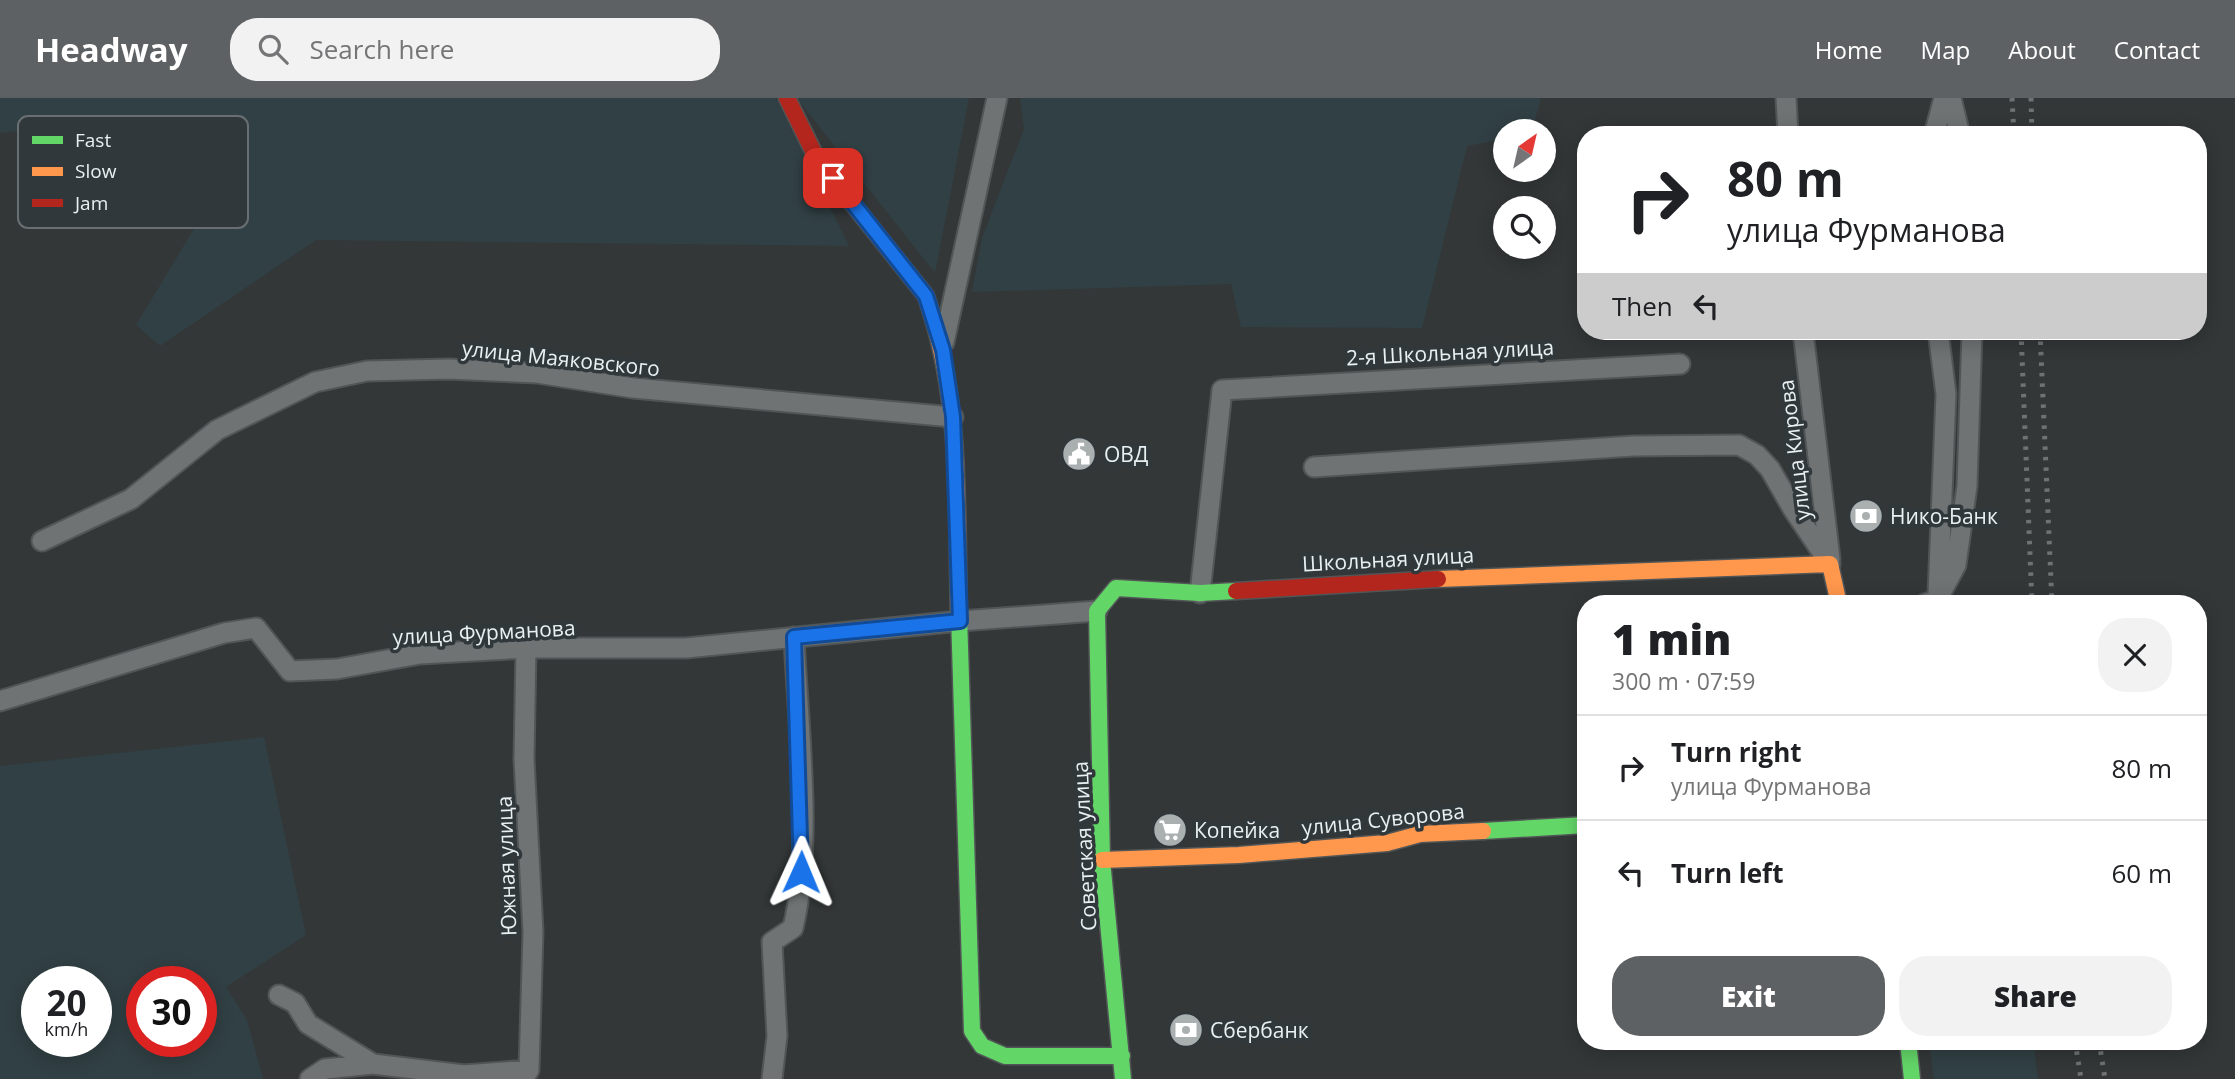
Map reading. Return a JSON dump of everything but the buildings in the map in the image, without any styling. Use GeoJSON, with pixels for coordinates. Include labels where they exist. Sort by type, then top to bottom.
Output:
{"type":"FeatureCollection","features":[{"type":"Feature","properties":{"kind":"street"},"geometry":{"type":"LineString","coordinates":[[787,98],[817,159],[926,296],[943,350],[953,417],[970,1023],[974,1040],[987,1052],[1005,1056],[1122,1056]]}},
{"type":"Feature","properties":{"kind":"street"},"geometry":{"type":"LineString","coordinates":[[943,350],[997,98]]}},
{"type":"Feature","properties":{"kind":"street"},"geometry":{"type":"LineString","coordinates":[[1786,98],[1788,126]]}},
{"type":"Feature","properties":{"kind":"street"},"geometry":{"type":"LineString","coordinates":[[1936,126],[1944,98]]}},
{"type":"Feature","properties":{"kind":"street"},"geometry":{"type":"LineString","coordinates":[[1951,98],[1958,126]]}},
{"type":"Feature","properties":{"kind":"street","name":"улица Кирова"},"geometry":{"type":"LineString","coordinates":[[1804,340],[1830,564]]}},
{"type":"Feature","properties":{"kind":"street"},"geometry":{"type":"LineString","coordinates":[[1932,595],[1947,394],[1939,340]]}},
{"type":"Feature","properties":{"kind":"street"},"geometry":{"type":"LineString","coordinates":[[1936,595],[1956,565],[1967,485],[1972,340]]}},
{"type":"Feature","properties":{"kind":"street","name":"2-я Школьная улица"},"geometry":{"type":"LineString","coordinates":[[1200,593],[1222,390],[1680,364]]}},
{"type":"Feature","properties":{"kind":"street","name":"улица Маяковского"},"geometry":{"type":"LineString","coordinates":[[42,541],[131,499],[217,430],[314,382],[366,371],[448,369],[537,373],[633,388],[953,417]]}},
{"type":"Feature","properties":{"kind":"street"},"geometry":{"type":"LineString","coordinates":[[1314,467],[1633,446],[1739,445],[1757,455],[1770,469],[1830,564],[1837,595]]}},
{"type":"Feature","properties":{"kind":"street","name":"Школьная улица"},"geometry":{"type":"LineString","coordinates":[[1097,611],[1116,588],[1200,593],[1405,580],[1830,564]]}},
{"type":"Feature","properties":{"kind":"street"},"geometry":{"type":"LineString","coordinates":[[960,621],[1097,611]]}},
{"type":"Feature","properties":{"kind":"street","name":"Советская улица"},"geometry":{"type":"LineString","coordinates":[[1097,611],[1102,860],[1122,1079]]}},
{"type":"Feature","properties":{"kind":"street","name":"улица Фурманова"},"geometry":{"type":"LineString","coordinates":[[0,701],[224,633],[256,628],[290,671],[337,669],[420,654],[526,648],[686,648],[960,621]]}},
{"type":"Feature","properties":{"kind":"street"},"geometry":{"type":"LineString","coordinates":[[772,1079],[777,1036],[772,942],[793,928],[800,899],[801,819],[794,637]]}},
{"type":"Feature","properties":{"kind":"street","name":"Южная улица"},"geometry":{"type":"LineString","coordinates":[[526,648],[524,759],[533,932],[526,1074]]}},
{"type":"Feature","properties":{"kind":"street","name":"улица Суворова"},"geometry":{"type":"LineString","coordinates":[[1102,860],[1238,855],[1387,843],[1420,834],[1577,825]]}},
{"type":"Feature","properties":{"kind":"street"},"geometry":{"type":"LineString","coordinates":[[279,995],[295,1003],[308,1024],[373,1064]]}},
{"type":"Feature","properties":{"kind":"street"},"geometry":{"type":"LineString","coordinates":[[1909,1050],[1912,1079]]}},
{"type":"Feature","properties":{"kind":"street"},"geometry":{"type":"LineString","coordinates":[[310,1079],[325,1069],[373,1064],[464,1075],[526,1074]]}},
{"type":"Feature","properties":{"kind":"shaded area"},"geometry":{"type":"Polygon","coordinates":[[[0,98],[776,98],[849,246],[316,240],[160,346],[136,325],[194,228],[248,228],[248,116],[18,116],[18,131],[0,133],[0,98]]]}},
{"type":"Feature","properties":{"kind":"shaded area"},"geometry":{"type":"Polygon","coordinates":[[[798,98],[969,98],[935,273],[799,101],[798,98]]]}},
{"type":"Feature","properties":{"kind":"shaded area"},"geometry":{"type":"Polygon","coordinates":[[[1020,98],[1541,98],[1535,119],[1493,119],[1493,141],[1467,146],[1422,328],[1241,327],[1231,284],[972,292],[982,238],[1024,129],[1020,98]]]}},
{"type":"Feature","properties":{"kind":"shaded area"},"geometry":{"type":"Polygon","coordinates":[[[264,737],[306,935],[226,987],[247,1020],[263,1079],[0,1079],[0,766],[264,737]]]}},
{"type":"Feature","properties":{"kind":"shaded area"},"geometry":{"type":"Polygon","coordinates":[[[1930,1050],[2034,1050],[2038,1079],[1934,1079],[1930,1050]]]}},
{"type":"Feature","properties":{"kind":"railway"},"geometry":{"type":"LineString","coordinates":[[2012,98],[2014,126]]}},
{"type":"Feature","properties":{"kind":"railway"},"geometry":{"type":"LineString","coordinates":[[2031,98],[2032,126]]}},
{"type":"Feature","properties":{"kind":"railway"},"geometry":{"type":"LineString","coordinates":[[2021,340],[2032,595]]}},
{"type":"Feature","properties":{"kind":"railway"},"geometry":{"type":"LineString","coordinates":[[2040,340],[2052,595]]}},
{"type":"Feature","properties":{"kind":"railway"},"geometry":{"type":"LineString","coordinates":[[2076,1050],[2081,1079]]}},
{"type":"Feature","properties":{"kind":"railway"},"geometry":{"type":"LineString","coordinates":[[2100,1050],[2105,1079]]}},
{"type":"Feature","properties":{"kind":"traffic: fast"},"geometry":{"type":"LineString","coordinates":[[1123,1079],[1102,860],[1097,611],[1116,588],[1200,593],[1236,591]]}},
{"type":"Feature","properties":{"kind":"traffic: fast"},"geometry":{"type":"LineString","coordinates":[[959,615],[972,1031],[982,1046],[1005,1056],[1122,1056]]}},
{"type":"Feature","properties":{"kind":"traffic: fast"},"geometry":{"type":"LineString","coordinates":[[1483,831],[1577,826]]}},
{"type":"Feature","properties":{"kind":"traffic: fast"},"geometry":{"type":"LineString","coordinates":[[1909,1050],[1912,1079]]}},
{"type":"Feature","properties":{"kind":"traffic: slow"},"geometry":{"type":"LineString","coordinates":[[931,312],[941,349],[953,424],[959,615]]}},
{"type":"Feature","properties":{"kind":"traffic: slow"},"geometry":{"type":"LineString","coordinates":[[1438,579],[1830,564],[1837,595]]}},
{"type":"Feature","properties":{"kind":"traffic: slow"},"geometry":{"type":"LineString","coordinates":[[1102,860],[1239,855],[1387,843],[1420,834],[1483,831]]}},
{"type":"Feature","properties":{"kind":"traffic: jam"},"geometry":{"type":"LineString","coordinates":[[787,98],[817,159],[926,296],[931,312]]}},
{"type":"Feature","properties":{"kind":"traffic: jam"},"geometry":{"type":"LineString","coordinates":[[1236,591],[1438,579]]}},
{"type":"Feature","properties":{"kind":"place","name":"ОВД"},"geometry":{"type":"Point","coordinates":[1079,454]}},
{"type":"Feature","properties":{"kind":"place","name":"Нико-Банк"},"geometry":{"type":"Point","coordinates":[1866,516]}},
{"type":"Feature","properties":{"kind":"place","name":"Копейка"},"geometry":{"type":"Point","coordinates":[1170,830]}},
{"type":"Feature","properties":{"kind":"place","name":"Сбербанк"},"geometry":{"type":"Point","coordinates":[1186,1030]}},
{"type":"Feature","properties":{"kind":"route"},"geometry":{"type":"LineString","coordinates":[[801,872],[794,637],[960,621],[953,417],[943,350],[926,296],[833,178]]}}]}
